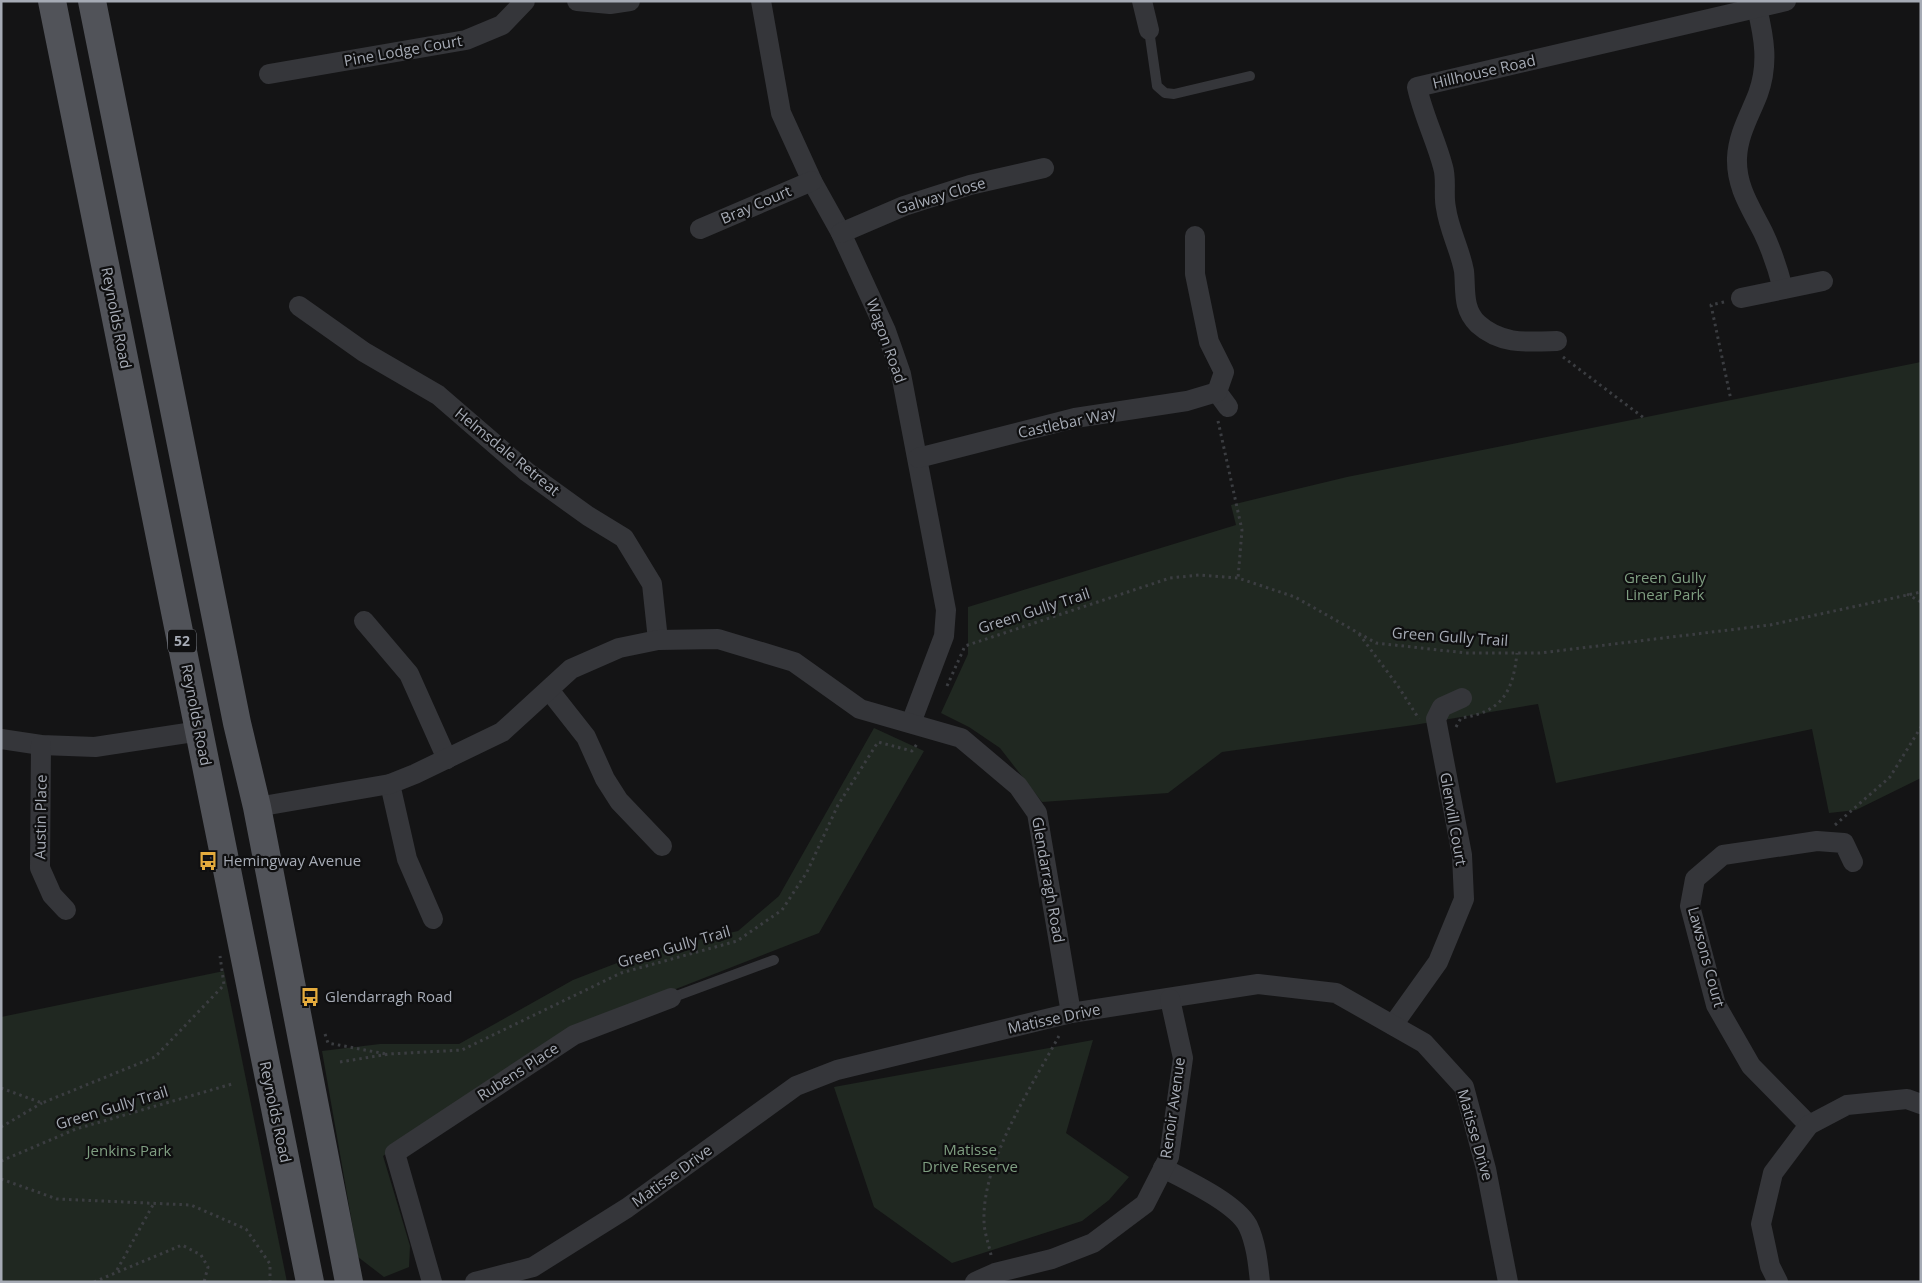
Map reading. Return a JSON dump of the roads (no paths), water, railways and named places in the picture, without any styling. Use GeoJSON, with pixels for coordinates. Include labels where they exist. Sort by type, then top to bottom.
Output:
{"type":"FeatureCollection","features":[{"type":"Feature","properties":{"kind":"main road","name":"Reynolds Road"},"geometry":{"type":"LineString","coordinates":[[52,1],[310,1282]]}},
{"type":"Feature","properties":{"kind":"main road","name":"52"},"geometry":{"type":"LineString","coordinates":[[92,1],[237,723],[257,808],[349,1282]]}},
{"type":"Feature","properties":{"kind":"main road"},"geometry":{"type":"LineString","coordinates":[[200,731],[237,723]]}},
{"type":"Feature","properties":{"kind":"street","name":"Pine Lodge Court"},"geometry":{"type":"LineString","coordinates":[[269,74],[466,40],[502,25],[526,1]]}},
{"type":"Feature","properties":{"kind":"street"},"geometry":{"type":"LineString","coordinates":[[577,1],[610,4],[630,1]]}},
{"type":"Feature","properties":{"kind":"street","name":"Wagon Road"},"geometry":{"type":"LineString","coordinates":[[761,1],[781,113],[812,182],[841,233],[886,331],[901,374],[946,610],[944,636],[919,725]]}},
{"type":"Feature","properties":{"kind":"street"},"geometry":{"type":"LineString","coordinates":[[1142,1],[1149,30]]}},
{"type":"Feature","properties":{"kind":"street","name":"Hillhouse Road"},"geometry":{"type":"LineString","coordinates":[[1549,341],[1515,342],[1492,335],[1476,322],[1464,297],[1464,272],[1459,248],[1446,209],[1444,168],[1423,114],[1417,87],[1786,1]]}},
{"type":"Feature","properties":{"kind":"street"},"geometry":{"type":"LineString","coordinates":[[1757,8],[1764,40],[1765,66],[1759,92],[1740,135],[1737,159],[1740,186],[1776,260],[1783,289]]}},
{"type":"Feature","properties":{"kind":"street","name":"Galway Close"},"geometry":{"type":"LineString","coordinates":[[841,233],[904,206],[970,185],[1044,168]]}},
{"type":"Feature","properties":{"kind":"street","name":"Bray Court"},"geometry":{"type":"LineString","coordinates":[[700,229],[812,182]]}},
{"type":"Feature","properties":{"kind":"street","name":"Castlebar Way"},"geometry":{"type":"LineString","coordinates":[[918,458],[1075,418],[1187,401],[1223,399],[1224,372],[1209,342],[1195,274],[1194,236]]}},
{"type":"Feature","properties":{"kind":"street"},"geometry":{"type":"LineString","coordinates":[[1741,298],[1823,281]]}},
{"type":"Feature","properties":{"kind":"street","name":"Helmsdale Retreat"},"geometry":{"type":"LineString","coordinates":[[298,306],[364,352],[438,395],[527,472],[588,516],[624,538],[652,584],[658,640]]}},
{"type":"Feature","properties":{"kind":"street"},"geometry":{"type":"LineString","coordinates":[[364,621],[409,674],[447,758]]}},
{"type":"Feature","properties":{"kind":"street","name":"Glendarragh Road"},"geometry":{"type":"LineString","coordinates":[[257,808],[390,784],[502,732],[571,669],[619,648],[658,640],[718,639],[794,662],[860,709],[961,738],[1018,786],[1037,813],[1071,1013]]}},
{"type":"Feature","properties":{"kind":"street"},"geometry":{"type":"LineString","coordinates":[[549,690],[586,737],[605,779],[618,801],[662,846]]}},
{"type":"Feature","properties":{"kind":"street","name":"Glenvill Court"},"geometry":{"type":"LineString","coordinates":[[1393,1026],[1438,962],[1464,899],[1462,855],[1437,737],[1436,719],[1442,707],[1462,698]]}},
{"type":"Feature","properties":{"kind":"street"},"geometry":{"type":"LineString","coordinates":[[1,739],[41,745],[95,747],[200,731]]}},
{"type":"Feature","properties":{"kind":"street","name":"Austin Place"},"geometry":{"type":"LineString","coordinates":[[41,745],[40,868],[52,895],[66,910]]}},
{"type":"Feature","properties":{"kind":"street"},"geometry":{"type":"LineString","coordinates":[[390,784],[407,859],[433,919]]}},
{"type":"Feature","properties":{"kind":"street","name":"Lawsons Court"},"geometry":{"type":"LineString","coordinates":[[1809,1125],[1751,1066],[1716,1006],[1690,906],[1695,879],[1724,855],[1817,841],[1844,843],[1853,862]]}},
{"type":"Feature","properties":{"kind":"street","name":"Matisse Drive"},"geometry":{"type":"LineString","coordinates":[[475,1282],[533,1267],[627,1208],[796,1086],[837,1070],[1071,1013],[1258,984],[1336,994],[1424,1043],[1464,1087],[1486,1169],[1508,1282]]}},
{"type":"Feature","properties":{"kind":"street","name":"Rubens Place"},"geometry":{"type":"LineString","coordinates":[[432,1282],[395,1153],[574,1035],[671,998]]}},
{"type":"Feature","properties":{"kind":"street","name":"Renoir Avenue"},"geometry":{"type":"LineString","coordinates":[[975,1282],[995,1273],[1052,1259],[1093,1243],[1145,1204],[1169,1157],[1183,1058],[1170,999]]}},
{"type":"Feature","properties":{"kind":"street"},"geometry":{"type":"LineString","coordinates":[[1778,1282],[1770,1266],[1761,1224],[1773,1173],[1809,1125],[1847,1105],[1907,1099],[1921,1104]]}},
{"type":"Feature","properties":{"kind":"street"},"geometry":{"type":"LineString","coordinates":[[1163,1168],[1218,1197],[1247,1224],[1258,1256],[1260,1282]]}},
{"type":"Feature","properties":{"kind":"lane"},"geometry":{"type":"LineString","coordinates":[[1149,30],[1157,86],[1165,93],[1174,94],[1250,76]]}},
{"type":"Feature","properties":{"kind":"lane","name":"Rubens Place"},"geometry":{"type":"LineString","coordinates":[[671,998],[774,960]]}},
{"type":"Feature","properties":{"kind":"place","name":"Hemingway Avenue"},"geometry":{"type":"Point","coordinates":[208,861]}},
{"type":"Feature","properties":{"kind":"place","name":"Glendarragh Road"},"geometry":{"type":"Point","coordinates":[310,997]}},
{"type":"Feature","properties":{"kind":"park label","name":"Green Gully Linear Park"},"geometry":{"type":"Point","coordinates":[1665,586]}},
{"type":"Feature","properties":{"kind":"park label","name":"Jenkins Park"},"geometry":{"type":"Point","coordinates":[129,1151]}},
{"type":"Feature","properties":{"kind":"park label","name":"Matisse Drive Reserve"},"geometry":{"type":"Point","coordinates":[970,1158]}}]}
